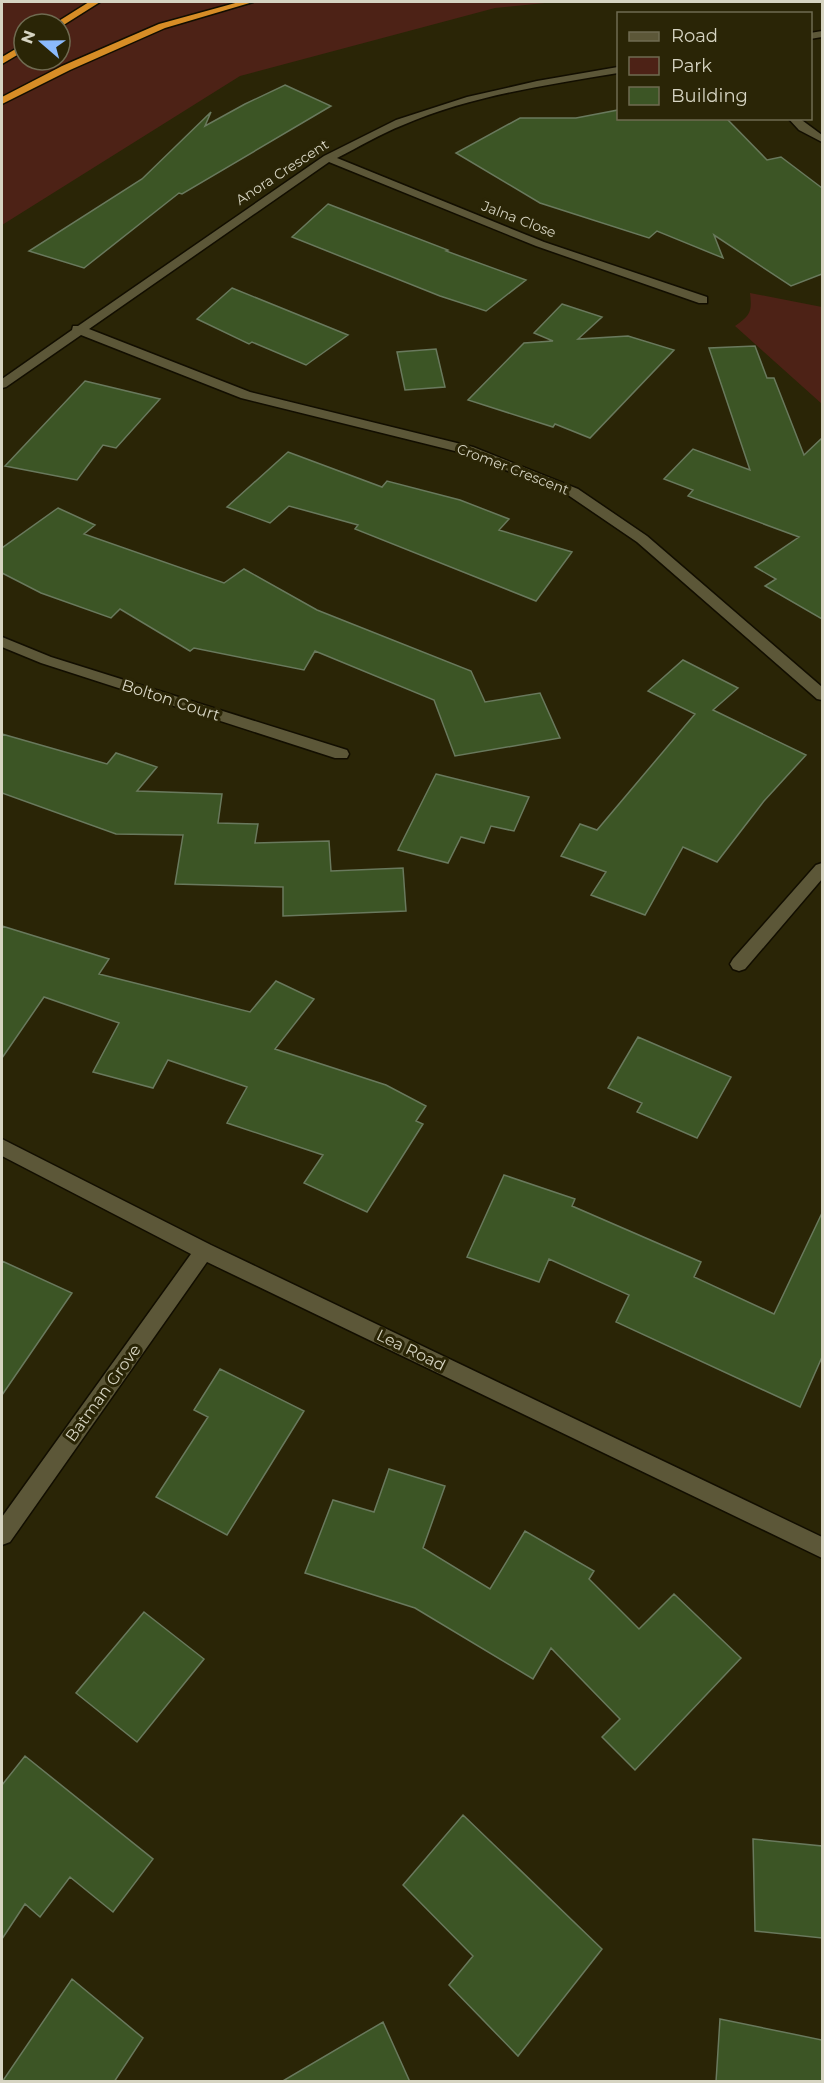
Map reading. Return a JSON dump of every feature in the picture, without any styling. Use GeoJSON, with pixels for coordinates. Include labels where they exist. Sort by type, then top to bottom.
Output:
{"type":"FeatureCollection","features":[{"type":"Feature","properties":{"kind":"highway"},"geometry":{"type":"LineString","coordinates":[[72,16],[95,2]]}},
{"type":"Feature","properties":{"kind":"highway"},"geometry":{"type":"LineString","coordinates":[[2,101],[66,68],[162,26],[248,2]]}},
{"type":"Feature","properties":{"kind":"street","name":"Anora Crescent"},"geometry":{"type":"LineString","coordinates":[[2,384],[328,158],[400,122],[467,100],[537,84],[617,70]]}},
{"type":"Feature","properties":{"kind":"street"},"geometry":{"type":"LineString","coordinates":[[796,120],[822,139]]}},
{"type":"Feature","properties":{"kind":"street","name":"Jalna Close"},"geometry":{"type":"LineString","coordinates":[[328,158],[540,244],[703,300]]}},
{"type":"Feature","properties":{"kind":"street","name":"Cromer Crescent"},"geometry":{"type":"LineString","coordinates":[[77,330],[246,394],[468,450],[573,492],[642,539],[820,690]]}},
{"type":"Feature","properties":{"kind":"street","name":"Bolton Court"},"geometry":{"type":"LineString","coordinates":[[2,642],[46,660],[341,754]]}},
{"type":"Feature","properties":{"kind":"street"},"geometry":{"type":"LineString","coordinates":[[739,964],[822,869]]}},
{"type":"Feature","properties":{"kind":"street","name":"Lea Road"},"geometry":{"type":"LineString","coordinates":[[2,1147],[204,1251],[822,1548]]}},
{"type":"Feature","properties":{"kind":"street","name":"Batman Grove"},"geometry":{"type":"LineString","coordinates":[[2,1534],[204,1251]]}},
{"type":"Feature","properties":{"kind":"green space"},"geometry":{"type":"Polygon","coordinates":[[[2,2],[555,2],[495,8],[240,76],[2,225],[2,2]]]}},
{"type":"Feature","properties":{"kind":"green space"},"geometry":{"type":"Polygon","coordinates":[[[750,293],[822,307],[822,404],[735,326],[749,312],[750,293]]]}},
{"type":"Feature","properties":{"kind":"building"},"geometry":{"type":"Polygon","coordinates":[[[285,85],[331,106],[182,194],[179,193],[84,268],[29,251],[142,179],[211,112],[205,126],[285,85]]]}},
{"type":"Feature","properties":{"kind":"building"},"geometry":{"type":"Polygon","coordinates":[[[617,110],[617,120],[728,120],[767,160],[781,157],[822,188],[822,274],[791,286],[714,235],[723,258],[657,231],[649,238],[540,203],[456,153],[520,118],[576,118],[617,110]]]}},
{"type":"Feature","properties":{"kind":"building"},"geometry":{"type":"Polygon","coordinates":[[[328,204],[526,280],[486,311],[440,296],[292,237],[328,204]]]}},
{"type":"Feature","properties":{"kind":"building"},"geometry":{"type":"Polygon","coordinates":[[[232,288],[348,335],[306,365],[252,342],[249,344],[197,319],[232,288]]]}},
{"type":"Feature","properties":{"kind":"building"},"geometry":{"type":"Polygon","coordinates":[[[562,304],[602,317],[578,339],[628,336],[674,350],[590,438],[555,424],[553,427],[468,400],[524,343],[553,341],[534,333],[562,304]]]}},
{"type":"Feature","properties":{"kind":"building"},"geometry":{"type":"Polygon","coordinates":[[[755,346],[767,378],[774,378],[804,455],[822,438],[822,619],[765,586],[776,579],[755,567],[799,537],[688,496],[693,490],[664,479],[693,449],[750,470],[709,348],[755,346]]]}},
{"type":"Feature","properties":{"kind":"building"},"geometry":{"type":"Polygon","coordinates":[[[436,349],[445,387],[405,390],[397,352],[436,349]]]}},
{"type":"Feature","properties":{"kind":"building"},"geometry":{"type":"Polygon","coordinates":[[[85,381],[160,399],[116,448],[103,445],[77,480],[5,466],[85,381]]]}},
{"type":"Feature","properties":{"kind":"building"},"geometry":{"type":"Polygon","coordinates":[[[288,452],[382,487],[387,481],[460,500],[509,519],[499,530],[572,552],[536,601],[355,529],[358,525],[289,506],[270,523],[227,507],[288,452]]]}},
{"type":"Feature","properties":{"kind":"building"},"geometry":{"type":"Polygon","coordinates":[[[58,508],[95,525],[84,534],[224,583],[244,569],[317,610],[471,671],[485,702],[540,693],[560,738],[455,756],[434,700],[315,651],[304,670],[194,648],[190,651],[120,609],[111,618],[41,593],[2,573],[2,548],[58,508]]]}},
{"type":"Feature","properties":{"kind":"building"},"geometry":{"type":"Polygon","coordinates":[[[683,660],[738,688],[713,710],[806,755],[764,801],[717,862],[683,847],[645,915],[591,895],[606,872],[561,856],[580,824],[597,830],[695,714],[648,691],[683,660]]]}},
{"type":"Feature","properties":{"kind":"building"},"geometry":{"type":"Polygon","coordinates":[[[2,734],[107,764],[116,753],[157,767],[137,791],[222,794],[218,823],[258,824],[255,843],[329,841],[331,871],[403,868],[406,911],[283,916],[283,887],[175,884],[183,835],[116,834],[2,793],[2,734]]]}},
{"type":"Feature","properties":{"kind":"building"},"geometry":{"type":"Polygon","coordinates":[[[436,774],[529,797],[514,831],[491,826],[484,843],[461,837],[448,863],[398,850],[436,774]]]}},
{"type":"Feature","properties":{"kind":"building"},"geometry":{"type":"Polygon","coordinates":[[[2,926],[109,959],[99,974],[250,1012],[276,981],[314,999],[275,1049],[386,1085],[426,1106],[416,1121],[423,1124],[367,1212],[304,1183],[323,1155],[227,1123],[247,1087],[168,1060],[153,1088],[93,1072],[119,1023],[44,997],[2,1058],[2,926]]]}},
{"type":"Feature","properties":{"kind":"building"},"geometry":{"type":"Polygon","coordinates":[[[638,1037],[731,1077],[697,1138],[637,1112],[642,1103],[608,1088],[638,1037]]]}},
{"type":"Feature","properties":{"kind":"building"},"geometry":{"type":"Polygon","coordinates":[[[504,1175],[575,1199],[572,1206],[701,1262],[694,1277],[774,1314],[822,1213],[822,1357],[800,1407],[616,1322],[629,1295],[549,1259],[539,1282],[467,1257],[504,1175]]]}},
{"type":"Feature","properties":{"kind":"building"},"geometry":{"type":"Polygon","coordinates":[[[2,1261],[72,1293],[2,1395],[2,1261]]]}},
{"type":"Feature","properties":{"kind":"building"},"geometry":{"type":"Polygon","coordinates":[[[220,1369],[304,1411],[227,1535],[156,1497],[208,1417],[194,1410],[220,1369]]]}},
{"type":"Feature","properties":{"kind":"building"},"geometry":{"type":"Polygon","coordinates":[[[389,1469],[445,1486],[423,1548],[490,1589],[525,1531],[594,1571],[589,1579],[639,1629],[674,1594],[741,1658],[635,1770],[602,1737],[620,1719],[551,1648],[533,1679],[415,1608],[305,1573],[333,1500],[374,1512],[389,1469]]]}},
{"type":"Feature","properties":{"kind":"building"},"geometry":{"type":"Polygon","coordinates":[[[144,1612],[204,1659],[137,1742],[76,1693],[144,1612]]]}},
{"type":"Feature","properties":{"kind":"building"},"geometry":{"type":"Polygon","coordinates":[[[25,1756],[153,1859],[113,1912],[70,1877],[40,1917],[25,1904],[2,1939],[2,1785],[25,1756]]]}},
{"type":"Feature","properties":{"kind":"building"},"geometry":{"type":"Polygon","coordinates":[[[463,1815],[602,1949],[518,2056],[449,1985],[473,1956],[403,1885],[463,1815]]]}},
{"type":"Feature","properties":{"kind":"building"},"geometry":{"type":"Polygon","coordinates":[[[753,1839],[822,1846],[822,1938],[755,1931],[753,1839]]]}},
{"type":"Feature","properties":{"kind":"building"},"geometry":{"type":"Polygon","coordinates":[[[72,1979],[143,2038],[114,2082],[2,2082],[72,1979]]]}},
{"type":"Feature","properties":{"kind":"building"},"geometry":{"type":"Polygon","coordinates":[[[720,2019],[822,2040],[822,2082],[716,2082],[720,2019]]]}},
{"type":"Feature","properties":{"kind":"building"},"geometry":{"type":"Polygon","coordinates":[[[383,2022],[410,2082],[281,2082],[383,2022]]]}}]}
